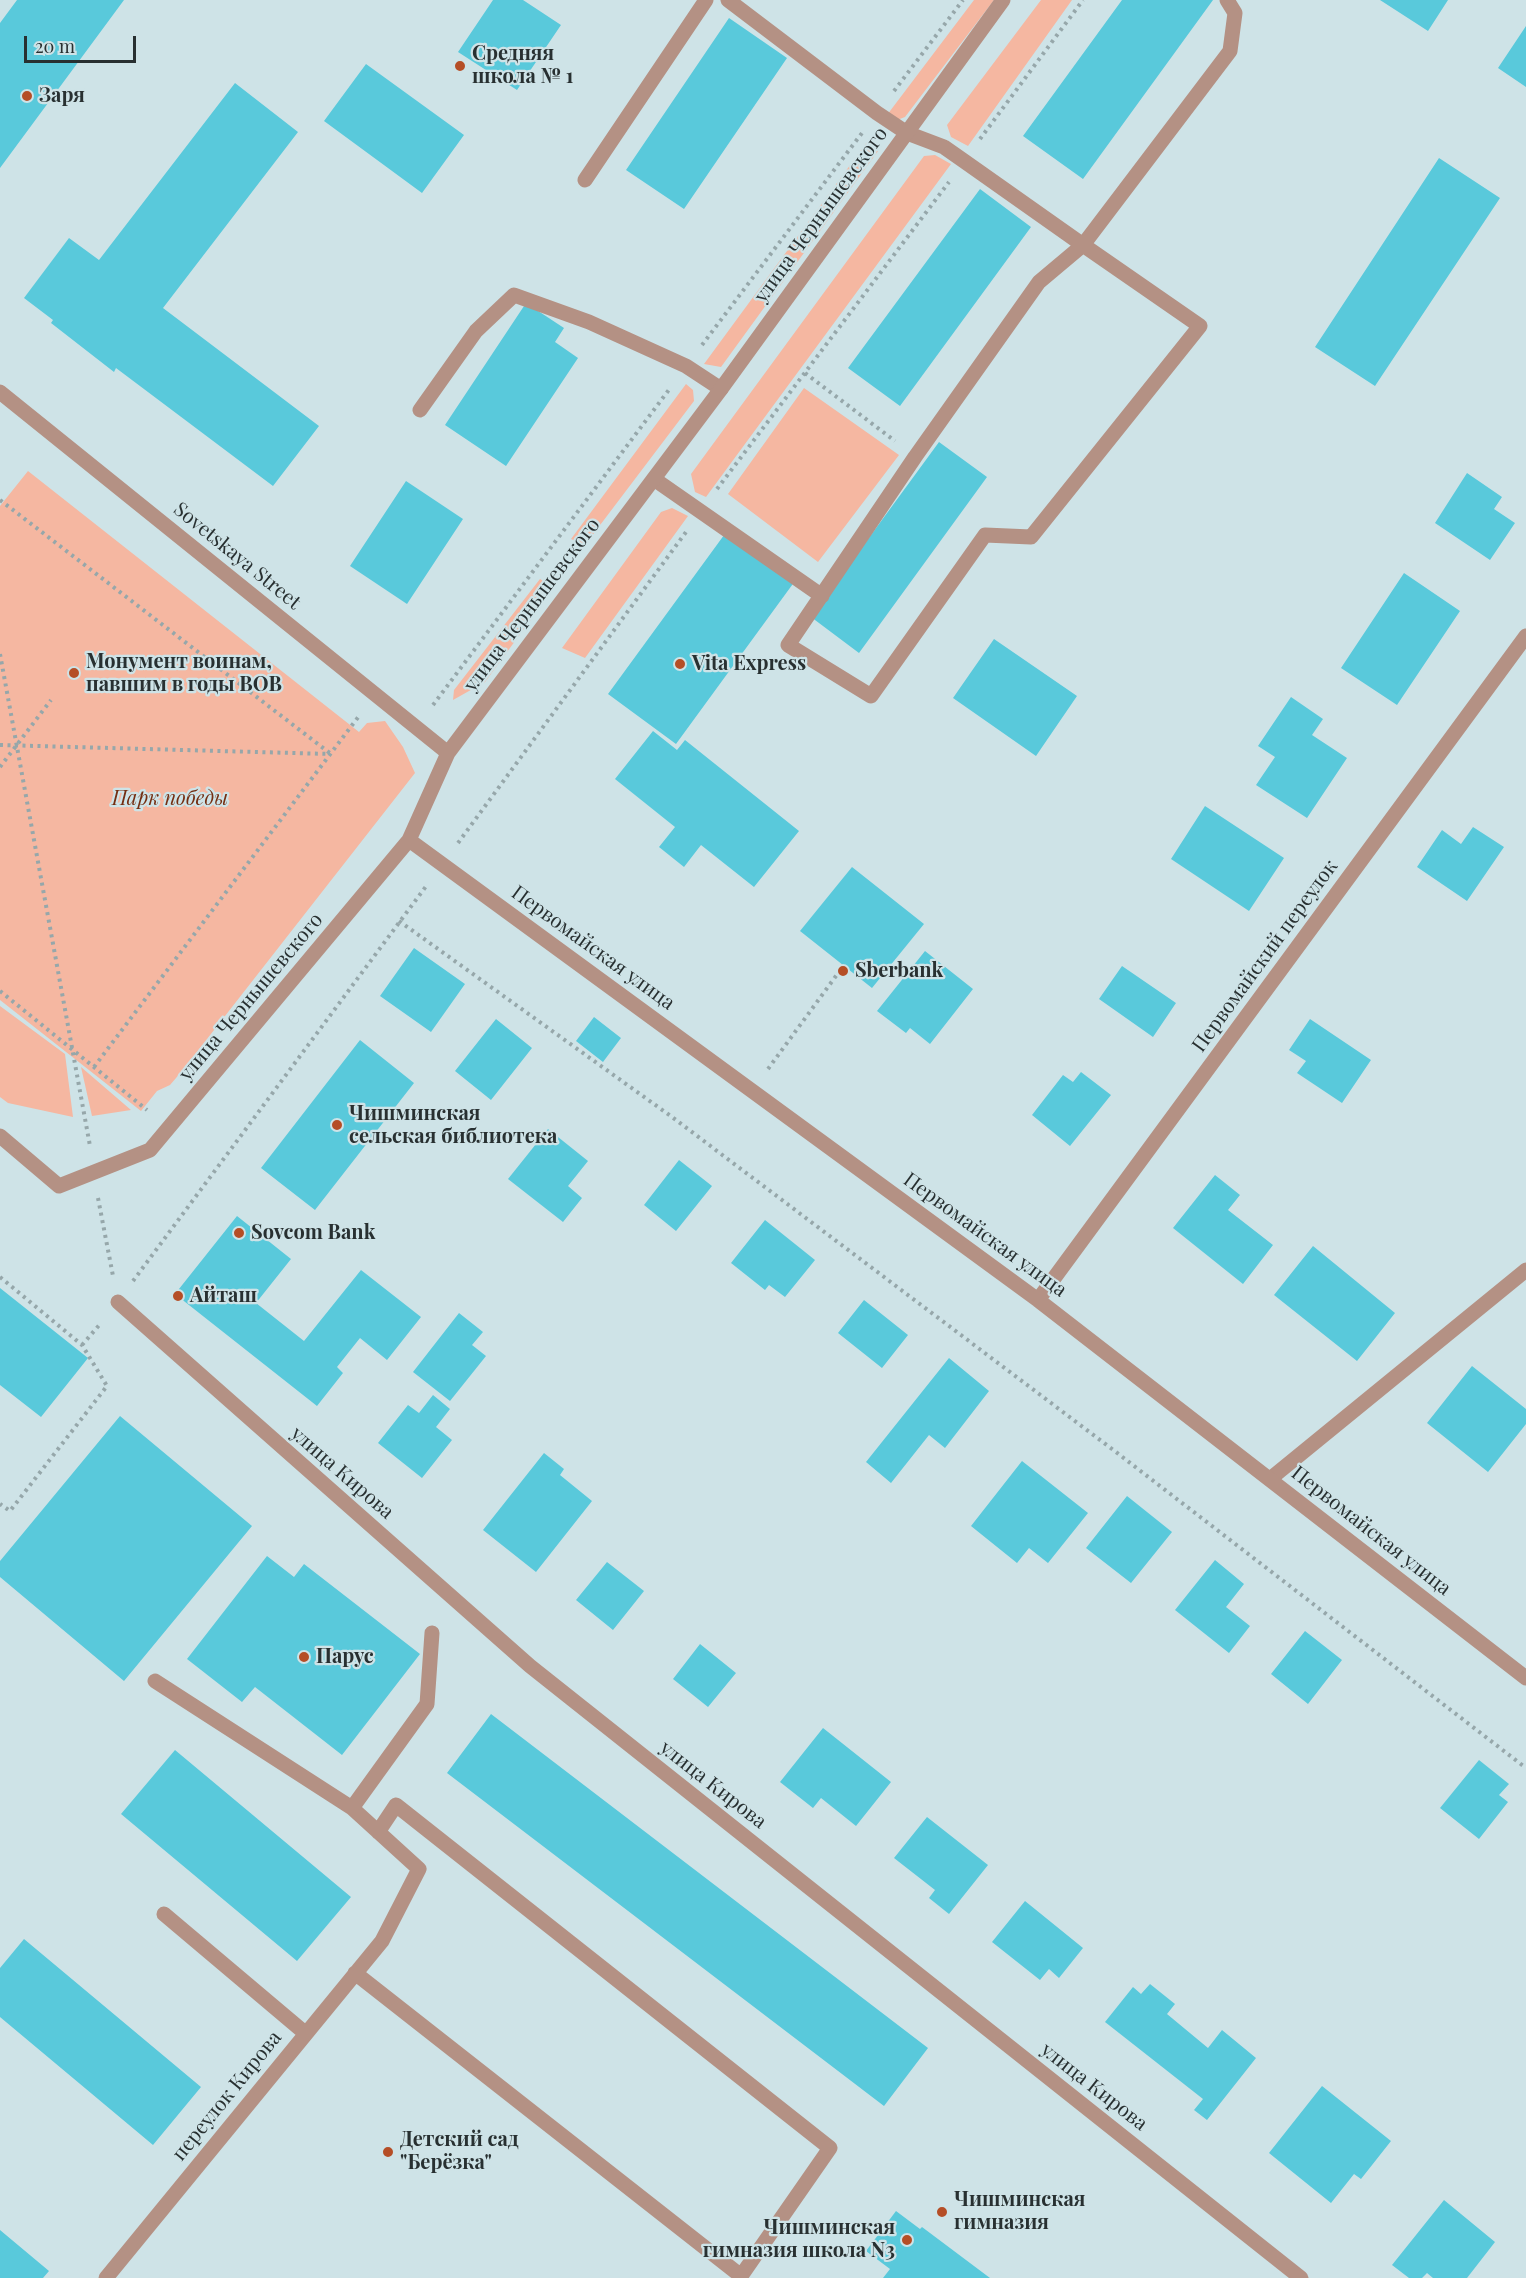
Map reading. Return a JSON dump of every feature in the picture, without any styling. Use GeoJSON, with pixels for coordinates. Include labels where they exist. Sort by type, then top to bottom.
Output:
{"type":"FeatureCollection","features":[{"type":"Feature","properties":{"kind":"street"},"geometry":{"type":"LineString","coordinates":[[585,180],[706,0]]}},
{"type":"Feature","properties":{"kind":"street"},"geometry":{"type":"LineString","coordinates":[[728,0],[877,113],[906,133],[944,147],[1083,245],[1200,326],[1031,537],[985,535],[871,696],[788,645],[915,457],[1039,282],[1083,245],[1230,51],[1235,13],[1227,0]]}},
{"type":"Feature","properties":{"kind":"street","name":"улица Чернышевского"},"geometry":{"type":"LineString","coordinates":[[0,1136],[59,1186],[150,1150],[410,840],[448,753],[721,389],[1003,0]]}},
{"type":"Feature","properties":{"kind":"street"},"geometry":{"type":"LineString","coordinates":[[420,410],[476,331],[514,295],[589,322],[686,366],[721,389]]}},
{"type":"Feature","properties":{"kind":"street","name":"Sovetskaya Street"},"geometry":{"type":"LineString","coordinates":[[0,392],[448,753]]}},
{"type":"Feature","properties":{"kind":"street"},"geometry":{"type":"LineString","coordinates":[[654,479],[822,596]]}},
{"type":"Feature","properties":{"kind":"street","name":"Первомайский переулок"},"geometry":{"type":"LineString","coordinates":[[1038,1299],[1526,636]]}},
{"type":"Feature","properties":{"kind":"street","name":"Первомайская улица"},"geometry":{"type":"LineString","coordinates":[[410,840],[1038,1299],[1526,1678]]}},
{"type":"Feature","properties":{"kind":"street"},"geometry":{"type":"LineString","coordinates":[[1270,1479],[1526,1270]]}},
{"type":"Feature","properties":{"kind":"street","name":"улица Кирова"},"geometry":{"type":"LineString","coordinates":[[118,1302],[530,1666],[1301,2278]]}},
{"type":"Feature","properties":{"kind":"street"},"geometry":{"type":"LineString","coordinates":[[352,1808],[427,1704],[432,1633]]}},
{"type":"Feature","properties":{"kind":"street"},"geometry":{"type":"LineString","coordinates":[[155,1681],[352,1808],[378,1832],[396,1805],[830,2148],[741,2276],[355,1973]]}},
{"type":"Feature","properties":{"kind":"street","name":"переулок Кирова"},"geometry":{"type":"LineString","coordinates":[[106,2278],[382,1941],[419,1869],[378,1832]]}},
{"type":"Feature","properties":{"kind":"street"},"geometry":{"type":"LineString","coordinates":[[165,1914],[305,2033]]}},
{"type":"Feature","properties":{"kind":"path"},"geometry":{"type":"LineString","coordinates":[[82,1345],[118,1302],[701,511],[1083,0]]}},
{"type":"Feature","properties":{"kind":"path"},"geometry":{"type":"LineString","coordinates":[[805,373],[915,457]]}},
{"type":"Feature","properties":{"kind":"path"},"geometry":{"type":"LineString","coordinates":[[0,500],[331,754]]}},
{"type":"Feature","properties":{"kind":"path"},"geometry":{"type":"LineString","coordinates":[[0,654],[118,1302]]}},
{"type":"Feature","properties":{"kind":"path"},"geometry":{"type":"LineString","coordinates":[[94,1067],[375,695]]}},
{"type":"Feature","properties":{"kind":"path"},"geometry":{"type":"LineString","coordinates":[[0,767],[51,700]]}},
{"type":"Feature","properties":{"kind":"path"},"geometry":{"type":"LineString","coordinates":[[0,745],[331,754]]}},
{"type":"Feature","properties":{"kind":"path"},"geometry":{"type":"LineString","coordinates":[[399,921],[691,1132],[1112,1449],[1526,1768]]}},
{"type":"Feature","properties":{"kind":"path"},"geometry":{"type":"LineString","coordinates":[[752,1091],[844,965]]}},
{"type":"Feature","properties":{"kind":"path"},"geometry":{"type":"LineString","coordinates":[[0,991],[169,1128]]}},
{"type":"Feature","properties":{"kind":"path"},"geometry":{"type":"LineString","coordinates":[[0,1277],[82,1345],[107,1386],[9,1511],[0,1504]]}},
{"type":"Feature","properties":{"kind":"green space"},"geometry":{"type":"Polygon","coordinates":[[[974,0],[994,0],[905,117],[897,120],[887,115],[974,0]]]}},
{"type":"Feature","properties":{"kind":"green space"},"geometry":{"type":"Polygon","coordinates":[[[1041,0],[1072,0],[968,146],[951,137],[947,125],[1041,0]]]}},
{"type":"Feature","properties":{"kind":"green space"},"geometry":{"type":"Polygon","coordinates":[[[870,138],[878,151],[721,367],[704,364],[870,138]]]}},
{"type":"Feature","properties":{"kind":"green space"},"geometry":{"type":"Polygon","coordinates":[[[935,155],[951,164],[706,497],[695,492],[691,474],[924,156],[935,155]]]}},
{"type":"Feature","properties":{"kind":"green space"},"geometry":{"type":"Polygon","coordinates":[[[686,384],[693,390],[694,401],[585,545],[571,539],[686,384]]]}},
{"type":"Feature","properties":{"kind":"green space"},"geometry":{"type":"Polygon","coordinates":[[[804,388],[899,455],[818,562],[728,494],[804,388]]]}},
{"type":"Feature","properties":{"kind":"green space","name":"Парк победы"},"geometry":{"type":"Polygon","coordinates":[[[28,471],[359,732],[367,723],[385,721],[403,747],[415,773],[182,1071],[170,1085],[157,1091],[141,1111],[0,1000],[0,506],[28,471]]]}},
{"type":"Feature","properties":{"kind":"green space"},"geometry":{"type":"Polygon","coordinates":[[[672,508],[688,516],[585,658],[562,648],[661,512],[672,508]]]}},
{"type":"Feature","properties":{"kind":"green space"},"geometry":{"type":"Polygon","coordinates":[[[540,579],[554,588],[485,682],[453,700],[454,690],[540,579]]]}},
{"type":"Feature","properties":{"kind":"green space"},"geometry":{"type":"Polygon","coordinates":[[[0,1006],[65,1054],[73,1117],[8,1103],[0,1097],[0,1006]]]}},
{"type":"Feature","properties":{"kind":"green space"},"geometry":{"type":"Polygon","coordinates":[[[81,1067],[131,1110],[92,1116],[81,1067]]]}},
{"type":"Feature","properties":{"kind":"building","name":"Заря"},"geometry":{"type":"Polygon","coordinates":[[[17,0],[124,0],[0,168],[0,23],[17,0]]]}},
{"type":"Feature","properties":{"kind":"building"},"geometry":{"type":"Polygon","coordinates":[[[493,0],[523,0],[561,25],[517,90],[458,52],[493,0]]]}},
{"type":"Feature","properties":{"kind":"building"},"geometry":{"type":"Polygon","coordinates":[[[1122,0],[1213,0],[1083,179],[1023,136],[1122,0]]]}},
{"type":"Feature","properties":{"kind":"building"},"geometry":{"type":"Polygon","coordinates":[[[1380,0],[1448,0],[1428,31],[1380,0]]]}},
{"type":"Feature","properties":{"kind":"building"},"geometry":{"type":"Polygon","coordinates":[[[729,18],[787,58],[684,209],[626,170],[729,18]]]}},
{"type":"Feature","properties":{"kind":"building"},"geometry":{"type":"Polygon","coordinates":[[[1526,26],[1526,87],[1498,68],[1526,26]]]}},
{"type":"Feature","properties":{"kind":"building"},"geometry":{"type":"Polygon","coordinates":[[[366,64],[464,135],[422,193],[324,121],[366,64]]]}},
{"type":"Feature","properties":{"kind":"building"},"geometry":{"type":"Polygon","coordinates":[[[235,83],[298,132],[163,308],[319,426],[273,486],[116,368],[114,372],[51,323],[53,320],[24,298],[69,238],[99,260],[235,83]]]}},
{"type":"Feature","properties":{"kind":"building"},"geometry":{"type":"Polygon","coordinates":[[[1439,158],[1500,198],[1375,386],[1315,347],[1439,158]]]}},
{"type":"Feature","properties":{"kind":"building"},"geometry":{"type":"Polygon","coordinates":[[[980,189],[1031,227],[900,406],[848,368],[980,189]]]}},
{"type":"Feature","properties":{"kind":"building"},"geometry":{"type":"Polygon","coordinates":[[[526,303],[564,328],[555,342],[578,358],[506,466],[445,425],[526,303]]]}},
{"type":"Feature","properties":{"kind":"building"},"geometry":{"type":"Polygon","coordinates":[[[939,442],[987,477],[859,653],[811,617],[939,442]]]}},
{"type":"Feature","properties":{"kind":"building"},"geometry":{"type":"Polygon","coordinates":[[[1467,473],[1502,497],[1494,509],[1515,523],[1490,560],[1435,523],[1467,473]]]}},
{"type":"Feature","properties":{"kind":"building"},"geometry":{"type":"Polygon","coordinates":[[[406,481],[463,519],[407,604],[350,566],[406,481]]]}},
{"type":"Feature","properties":{"kind":"building"},"geometry":{"type":"Polygon","coordinates":[[[727,531],[795,581],[676,744],[608,694],[727,531]]]}},
{"type":"Feature","properties":{"kind":"building"},"geometry":{"type":"Polygon","coordinates":[[[1404,573],[1460,611],[1397,705],[1341,668],[1404,573]]]}},
{"type":"Feature","properties":{"kind":"building"},"geometry":{"type":"Polygon","coordinates":[[[994,639],[1077,696],[1036,756],[953,698],[994,639]]]}},
{"type":"Feature","properties":{"kind":"building"},"geometry":{"type":"Polygon","coordinates":[[[1291,697],[1323,719],[1312,735],[1347,758],[1307,818],[1256,785],[1275,757],[1258,746],[1291,697]]]}},
{"type":"Feature","properties":{"kind":"building"},"geometry":{"type":"Polygon","coordinates":[[[653,731],[677,750],[685,740],[799,831],[754,887],[701,845],[684,867],[659,847],[675,827],[615,779],[653,731]]]}},
{"type":"Feature","properties":{"kind":"building"},"geometry":{"type":"Polygon","coordinates":[[[1205,806],[1284,858],[1249,911],[1171,859],[1205,806]]]}},
{"type":"Feature","properties":{"kind":"building"},"geometry":{"type":"Polygon","coordinates":[[[1473,827],[1504,847],[1467,901],[1417,867],[1442,830],[1461,844],[1473,827]]]}},
{"type":"Feature","properties":{"kind":"building"},"geometry":{"type":"Polygon","coordinates":[[[852,867],[924,924],[872,988],[800,931],[852,867]]]}},
{"type":"Feature","properties":{"kind":"building"},"geometry":{"type":"Polygon","coordinates":[[[414,948],[465,984],[431,1032],[380,996],[414,948]]]}},
{"type":"Feature","properties":{"kind":"building"},"geometry":{"type":"Polygon","coordinates":[[[925,951],[973,989],[930,1044],[910,1028],[906,1033],[877,1011],[925,951]]]}},
{"type":"Feature","properties":{"kind":"building"},"geometry":{"type":"Polygon","coordinates":[[[1122,966],[1176,1003],[1153,1037],[1099,999],[1122,966]]]}},
{"type":"Feature","properties":{"kind":"building"},"geometry":{"type":"Polygon","coordinates":[[[594,1017],[621,1038],[603,1062],[576,1041],[594,1017]]]}},
{"type":"Feature","properties":{"kind":"building"},"geometry":{"type":"Polygon","coordinates":[[[496,1019],[532,1048],[491,1100],[455,1071],[496,1019]]]}},
{"type":"Feature","properties":{"kind":"building"},"geometry":{"type":"Polygon","coordinates":[[[1310,1019],[1371,1060],[1342,1103],[1297,1073],[1306,1061],[1289,1050],[1310,1019]]]}},
{"type":"Feature","properties":{"kind":"building","name":"Чишминская сельская библиотека"},"geometry":{"type":"Polygon","coordinates":[[[360,1040],[414,1083],[315,1210],[261,1168],[360,1040]]]}},
{"type":"Feature","properties":{"kind":"building"},"geometry":{"type":"Polygon","coordinates":[[[1081,1072],[1111,1095],[1070,1146],[1032,1115],[1063,1075],[1073,1082],[1081,1072]]]}},
{"type":"Feature","properties":{"kind":"building"},"geometry":{"type":"Polygon","coordinates":[[[548,1129],[588,1161],[568,1186],[582,1198],[563,1222],[508,1179],[548,1129]]]}},
{"type":"Feature","properties":{"kind":"building"},"geometry":{"type":"Polygon","coordinates":[[[679,1160],[712,1186],[676,1231],[644,1205],[679,1160]]]}},
{"type":"Feature","properties":{"kind":"building"},"geometry":{"type":"Polygon","coordinates":[[[1215,1175],[1240,1195],[1228,1210],[1273,1245],[1243,1284],[1173,1228],[1215,1175]]]}},
{"type":"Feature","properties":{"kind":"building"},"geometry":{"type":"Polygon","coordinates":[[[237,1216],[291,1259],[256,1303],[304,1341],[361,1270],[421,1317],[387,1360],[360,1338],[337,1367],[343,1373],[317,1406],[175,1294],[237,1216]]]}},
{"type":"Feature","properties":{"kind":"building"},"geometry":{"type":"Polygon","coordinates":[[[765,1220],[815,1260],[785,1297],[769,1285],[765,1290],[731,1263],[765,1220]]]}},
{"type":"Feature","properties":{"kind":"building"},"geometry":{"type":"Polygon","coordinates":[[[1313,1246],[1395,1313],[1357,1361],[1274,1295],[1313,1246]]]}},
{"type":"Feature","properties":{"kind":"building"},"geometry":{"type":"Polygon","coordinates":[[[0,1288],[88,1358],[41,1417],[0,1385],[0,1288]]]}},
{"type":"Feature","properties":{"kind":"building"},"geometry":{"type":"Polygon","coordinates":[[[864,1300],[908,1335],[882,1368],[838,1333],[864,1300]]]}},
{"type":"Feature","properties":{"kind":"building"},"geometry":{"type":"Polygon","coordinates":[[[459,1313],[483,1332],[472,1345],[486,1356],[450,1401],[413,1372],[459,1313]]]}},
{"type":"Feature","properties":{"kind":"building"},"geometry":{"type":"Polygon","coordinates":[[[949,1358],[989,1391],[945,1448],[929,1435],[891,1483],[866,1462],[949,1358]]]}},
{"type":"Feature","properties":{"kind":"building"},"geometry":{"type":"Polygon","coordinates":[[[1472,1366],[1526,1409],[1526,1424],[1488,1472],[1427,1423],[1472,1366]]]}},
{"type":"Feature","properties":{"kind":"building"},"geometry":{"type":"Polygon","coordinates":[[[433,1395],[450,1409],[436,1427],[452,1440],[422,1478],[378,1443],[408,1405],[419,1413],[433,1395]]]}},
{"type":"Feature","properties":{"kind":"building"},"geometry":{"type":"Polygon","coordinates":[[[120,1416],[252,1526],[124,1681],[0,1577],[0,1561],[120,1416]]]}},
{"type":"Feature","properties":{"kind":"building"},"geometry":{"type":"Polygon","coordinates":[[[544,1453],[564,1469],[560,1475],[592,1501],[536,1572],[483,1530],[544,1453]]]}},
{"type":"Feature","properties":{"kind":"building"},"geometry":{"type":"Polygon","coordinates":[[[1022,1461],[1088,1513],[1048,1563],[1029,1548],[1017,1563],[971,1526],[1022,1461]]]}},
{"type":"Feature","properties":{"kind":"building"},"geometry":{"type":"Polygon","coordinates":[[[1127,1496],[1172,1532],[1131,1583],[1086,1548],[1127,1496]]]}},
{"type":"Feature","properties":{"kind":"building","name":"Парус"},"geometry":{"type":"Polygon","coordinates":[[[267,1556],[294,1577],[304,1564],[420,1654],[342,1755],[255,1687],[242,1702],[187,1659],[267,1556]]]}},
{"type":"Feature","properties":{"kind":"building"},"geometry":{"type":"Polygon","coordinates":[[[1215,1560],[1244,1584],[1226,1607],[1250,1626],[1229,1653],[1175,1610],[1215,1560]]]}},
{"type":"Feature","properties":{"kind":"building"},"geometry":{"type":"Polygon","coordinates":[[[607,1562],[644,1591],[613,1630],[576,1600],[607,1562]]]}},
{"type":"Feature","properties":{"kind":"building"},"geometry":{"type":"Polygon","coordinates":[[[1305,1631],[1342,1660],[1308,1704],[1271,1674],[1305,1631]]]}},
{"type":"Feature","properties":{"kind":"building"},"geometry":{"type":"Polygon","coordinates":[[[700,1644],[736,1673],[708,1707],[673,1679],[700,1644]]]}},
{"type":"Feature","properties":{"kind":"building"},"geometry":{"type":"Polygon","coordinates":[[[491,1714],[928,2048],[884,2106],[447,1773],[491,1714]]]}},
{"type":"Feature","properties":{"kind":"building"},"geometry":{"type":"Polygon","coordinates":[[[823,1728],[891,1782],[856,1826],[821,1798],[813,1808],[780,1782],[823,1728]]]}},
{"type":"Feature","properties":{"kind":"building"},"geometry":{"type":"Polygon","coordinates":[[[175,1750],[351,1897],[297,1961],[121,1814],[175,1750]]]}},
{"type":"Feature","properties":{"kind":"building"},"geometry":{"type":"Polygon","coordinates":[[[1479,1760],[1509,1784],[1499,1795],[1508,1802],[1479,1839],[1440,1808],[1479,1760]]]}},
{"type":"Feature","properties":{"kind":"building"},"geometry":{"type":"Polygon","coordinates":[[[927,1817],[988,1865],[949,1914],[929,1898],[935,1890],[894,1858],[927,1817]]]}},
{"type":"Feature","properties":{"kind":"building"},"geometry":{"type":"Polygon","coordinates":[[[1025,1901],[1083,1948],[1059,1978],[1049,1969],[1040,1980],[992,1942],[1025,1901]]]}},
{"type":"Feature","properties":{"kind":"building"},"geometry":{"type":"Polygon","coordinates":[[[24,1939],[201,2087],[153,2145],[0,2017],[0,1968],[24,1939]]]}},
{"type":"Feature","properties":{"kind":"building"},"geometry":{"type":"Polygon","coordinates":[[[1150,1984],[1175,2004],[1167,2014],[1208,2048],[1222,2030],[1256,2058],[1207,2120],[1194,2110],[1203,2099],[1105,2022],[1133,1987],[1141,1994],[1150,1984]]]}},
{"type":"Feature","properties":{"kind":"building"},"geometry":{"type":"Polygon","coordinates":[[[1322,2086],[1391,2141],[1361,2179],[1354,2174],[1331,2203],[1269,2153],[1322,2086]]]}},
{"type":"Feature","properties":{"kind":"building"},"geometry":{"type":"Polygon","coordinates":[[[1444,2200],[1495,2242],[1467,2278],[1433,2278],[1427,2273],[1422,2278],[1409,2278],[1392,2265],[1444,2200]]]}},
{"type":"Feature","properties":{"kind":"building","name":"Чишминская гимназия школа N3"},"geometry":{"type":"Polygon","coordinates":[[[896,2211],[920,2229],[922,2227],[990,2278],[883,2278],[890,2269],[866,2251],[896,2211]]]}},
{"type":"Feature","properties":{"kind":"building"},"geometry":{"type":"Polygon","coordinates":[[[0,2230],[49,2271],[43,2278],[0,2278],[0,2230]]]}},
{"type":"Feature","properties":{"kind":"place","name":"Средняя школа № 1"},"geometry":{"type":"Point","coordinates":[460,66]}},
{"type":"Feature","properties":{"kind":"place","name":"Заря"},"geometry":{"type":"Point","coordinates":[27,96]}},
{"type":"Feature","properties":{"kind":"place","name":"Vita Express"},"geometry":{"type":"Point","coordinates":[680,664]}},
{"type":"Feature","properties":{"kind":"place","name":"Монумент воинам, павшим в годы ВОВ"},"geometry":{"type":"Point","coordinates":[74,673]}},
{"type":"Feature","properties":{"kind":"place","name":"Sberbank"},"geometry":{"type":"Point","coordinates":[843,971]}},
{"type":"Feature","properties":{"kind":"place","name":"Чишминская сельская библиотека"},"geometry":{"type":"Point","coordinates":[337,1125]}},
{"type":"Feature","properties":{"kind":"place","name":"Sovcom Bank"},"geometry":{"type":"Point","coordinates":[239,1233]}},
{"type":"Feature","properties":{"kind":"place","name":"Айташ"},"geometry":{"type":"Point","coordinates":[178,1296]}},
{"type":"Feature","properties":{"kind":"place","name":"Парус"},"geometry":{"type":"Point","coordinates":[304,1657]}},
{"type":"Feature","properties":{"kind":"place","name":"Детский сад \"Берёзка\""},"geometry":{"type":"Point","coordinates":[388,2152]}},
{"type":"Feature","properties":{"kind":"place","name":"Чишминская гимназия"},"geometry":{"type":"Point","coordinates":[942,2212]}},
{"type":"Feature","properties":{"kind":"place","name":"Чишминская гимназия школа N3"},"geometry":{"type":"Point","coordinates":[907,2240]}}]}
